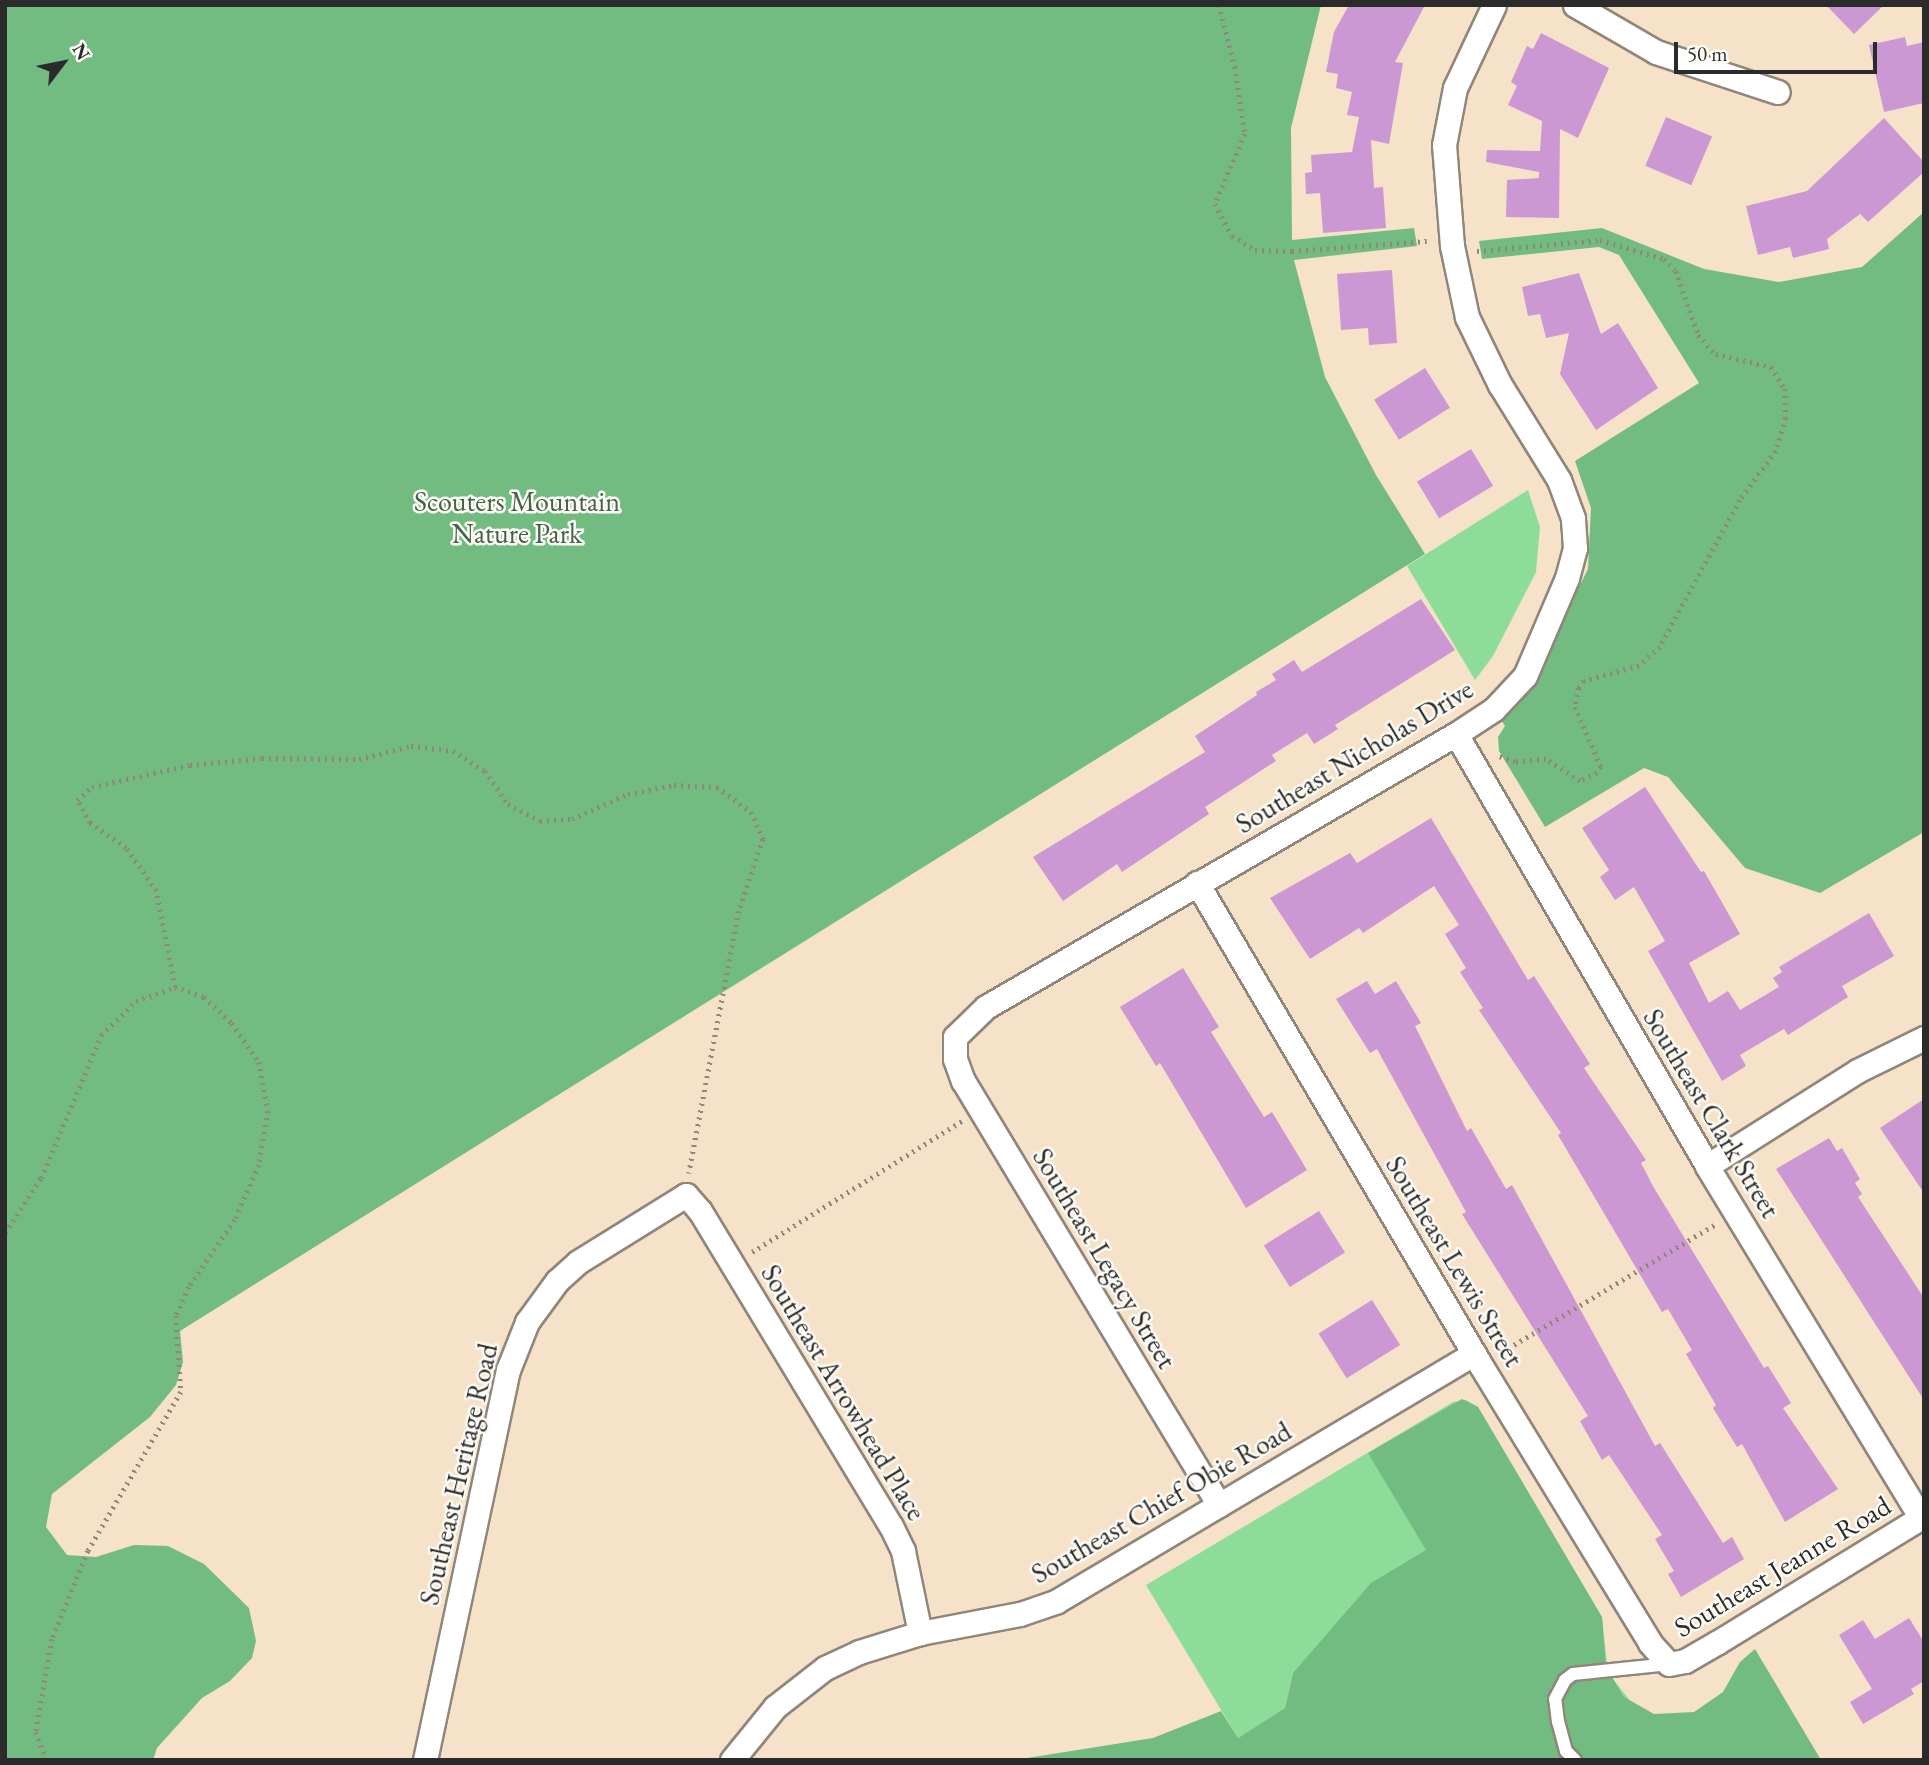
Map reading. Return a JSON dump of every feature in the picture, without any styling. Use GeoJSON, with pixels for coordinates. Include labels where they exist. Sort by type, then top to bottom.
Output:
{"type":"FeatureCollection","features":[{"type":"Feature","properties":{"kind":"street","name":"Southeast Nicholas Drive"},"geometry":{"type":"LineString","coordinates":[[955,1037],[986,1007],[1456,734],[1494,709],[1525,676],[1575,548],[1573,518],[1559,480],[1500,385],[1467,317],[1452,246],[1444,145],[1455,88],[1494,5]]}},
{"type":"Feature","properties":{"kind":"street"},"geometry":{"type":"LineString","coordinates":[[1575,5],[1656,52],[1778,92]]}},
{"type":"Feature","properties":{"kind":"street","name":"Southeast Clark Street"},"geometry":{"type":"LineString","coordinates":[[1456,734],[1707,1166],[1922,1517]]}},
{"type":"Feature","properties":{"kind":"street","name":"Southeast Lewis Street"},"geometry":{"type":"LineString","coordinates":[[1197,883],[1477,1359],[1650,1643],[1669,1664]]}},
{"type":"Feature","properties":{"kind":"street","name":"Southeast Legacy Street"},"geometry":{"type":"LineString","coordinates":[[955,1037],[955,1059],[980,1110],[1219,1505]]}},
{"type":"Feature","properties":{"kind":"street"},"geometry":{"type":"LineString","coordinates":[[1707,1166],[1857,1071],[1924,1038]]}},
{"type":"Feature","properties":{"kind":"street","name":"Southeast Arrowhead Place"},"geometry":{"type":"LineString","coordinates":[[686,1195],[733,1264],[891,1526],[903,1551],[920,1633]]}},
{"type":"Feature","properties":{"kind":"street","name":"Southeast Heritage Road"},"geometry":{"type":"LineString","coordinates":[[425,1760],[508,1370],[527,1322],[557,1281],[578,1262],[686,1195]]}},
{"type":"Feature","properties":{"kind":"street","name":"Southeast Chief Obie Road"},"geometry":{"type":"LineString","coordinates":[[732,1760],[750,1733],[800,1685],[859,1652],[920,1633],[1020,1614],[1057,1601],[1219,1505],[1477,1359]]}},
{"type":"Feature","properties":{"kind":"street","name":"Southeast Jeanne Road"},"geometry":{"type":"LineString","coordinates":[[1669,1664],[1685,1661],[1718,1642],[1922,1517]]}},
{"type":"Feature","properties":{"kind":"lane"},"geometry":{"type":"LineString","coordinates":[[1575,1760],[1566,1751],[1555,1699],[1565,1680],[1573,1674],[1669,1664]]}},
{"type":"Feature","properties":{"kind":"path"},"geometry":{"type":"LineString","coordinates":[[1219,5],[1235,67],[1245,134],[1215,204],[1232,236],[1255,250],[1292,251],[1416,239]]}},
{"type":"Feature","properties":{"kind":"path"},"geometry":{"type":"LineString","coordinates":[[1452,246],[1481,252],[1600,240],[1664,259],[1676,271],[1698,335],[1716,354],[1771,367],[1785,389],[1786,418],[1776,451],[1740,500],[1660,648],[1639,666],[1584,681],[1579,688],[1575,707],[1601,767],[1597,773],[1580,781],[1546,759],[1515,762],[1493,753]]}},
{"type":"Feature","properties":{"kind":"path"},"geometry":{"type":"LineString","coordinates":[[175,987],[156,891],[127,848],[90,823],[77,800],[92,787],[190,765],[262,758],[359,759],[411,746],[453,751],[485,771],[508,804],[540,821],[572,819],[628,794],[674,785],[717,787],[751,812],[763,839],[739,911],[686,1195]]}},
{"type":"Feature","properties":{"kind":"path"},"geometry":{"type":"LineString","coordinates":[[5,1233],[41,1178],[101,1035],[136,1001],[175,987],[204,997],[232,1023],[259,1062],[268,1111],[259,1165],[235,1220],[189,1287],[176,1316],[181,1392],[88,1551],[52,1639],[36,1732],[46,1760]]}},
{"type":"Feature","properties":{"kind":"path"},"geometry":{"type":"LineString","coordinates":[[733,1264],[980,1110]]}},
{"type":"Feature","properties":{"kind":"path"},"geometry":{"type":"LineString","coordinates":[[1477,1359],[1735,1212]]}},
{"type":"Feature","properties":{"kind":"green space","name":"Scouters Mountain Nature Park"},"geometry":{"type":"Polygon","coordinates":[[[5,5],[1321,5],[1291,128],[1292,240],[1414,228],[1417,246],[1294,260],[1325,377],[1376,475],[1425,554],[180,1331],[183,1362],[176,1385],[150,1417],[52,1494],[46,1527],[67,1555],[96,1557],[134,1545],[168,1546],[204,1564],[249,1608],[256,1641],[252,1658],[230,1681],[202,1698],[157,1748],[153,1760],[5,1760],[5,5]]]}},
{"type":"Feature","properties":{"kind":"green space"},"geometry":{"type":"Polygon","coordinates":[[[1924,212],[1924,832],[1820,893],[1745,868],[1668,777],[1644,768],[1545,827],[1499,751],[1498,737],[1505,726],[1499,717],[1533,679],[1588,569],[1591,508],[1575,461],[1699,383],[1619,255],[1599,247],[1482,259],[1479,241],[1602,228],[1704,269],[1779,282],[1862,267],[1924,212]]]}},
{"type":"Feature","properties":{"kind":"green space"},"geometry":{"type":"Polygon","coordinates":[[[1528,490],[1540,527],[1536,572],[1493,656],[1475,680],[1407,566],[1528,490]]]}},
{"type":"Feature","properties":{"kind":"green space"},"geometry":{"type":"Polygon","coordinates":[[[1462,1399],[1478,1407],[1602,1617],[1606,1667],[1624,1697],[1654,1714],[1694,1712],[1723,1692],[1740,1662],[1755,1649],[1821,1760],[1015,1760],[1153,1738],[1221,1711],[1238,1738],[1285,1708],[1293,1673],[1371,1583],[1426,1550],[1368,1453],[1462,1399]]]}},
{"type":"Feature","properties":{"kind":"green space"},"geometry":{"type":"Polygon","coordinates":[[[1466,1400],[1478,1407],[1602,1617],[1608,1673],[1633,1704],[1293,1673],[1285,1708],[1238,1738],[1146,1585],[1453,1402],[1466,1400]]]}},
{"type":"Feature","properties":{"kind":"building"},"geometry":{"type":"Polygon","coordinates":[[[1349,5],[1425,5],[1395,62],[1403,63],[1389,144],[1371,140],[1374,188],[1383,187],[1386,228],[1323,233],[1320,193],[1306,194],[1305,173],[1312,172],[1311,155],[1352,152],[1359,117],[1347,115],[1352,92],[1336,88],[1338,74],[1326,72],[1334,32],[1349,5]]]}},
{"type":"Feature","properties":{"kind":"building"},"geometry":{"type":"Polygon","coordinates":[[[1826,5],[1884,5],[1854,34],[1826,5]]]}},
{"type":"Feature","properties":{"kind":"building"},"geometry":{"type":"Polygon","coordinates":[[[1541,33],[1609,68],[1578,138],[1560,129],[1559,218],[1506,217],[1507,180],[1539,178],[1539,172],[1486,162],[1487,150],[1540,151],[1542,121],[1508,105],[1517,86],[1511,82],[1527,46],[1533,49],[1541,33]]]}},
{"type":"Feature","properties":{"kind":"building"},"geometry":{"type":"Polygon","coordinates":[[[1905,37],[1907,46],[1924,42],[1924,103],[1884,112],[1869,45],[1905,37]]]}},
{"type":"Feature","properties":{"kind":"building"},"geometry":{"type":"Polygon","coordinates":[[[1666,117],[1712,137],[1691,185],[1645,166],[1666,117]]]}},
{"type":"Feature","properties":{"kind":"building"},"geometry":{"type":"Polygon","coordinates":[[[1884,118],[1924,162],[1924,172],[1868,222],[1860,214],[1827,239],[1829,249],[1793,258],[1790,247],[1758,255],[1746,206],[1807,191],[1884,118]]]}},
{"type":"Feature","properties":{"kind":"building"},"geometry":{"type":"Polygon","coordinates":[[[1392,270],[1397,343],[1369,345],[1368,328],[1341,330],[1337,274],[1392,270]]]}},
{"type":"Feature","properties":{"kind":"building"},"geometry":{"type":"Polygon","coordinates":[[[1579,273],[1601,334],[1618,323],[1658,388],[1596,430],[1560,374],[1569,333],[1546,338],[1540,314],[1528,316],[1522,287],[1579,273]]]}},
{"type":"Feature","properties":{"kind":"building"},"geometry":{"type":"Polygon","coordinates":[[[1425,368],[1450,408],[1399,440],[1374,400],[1425,368]]]}},
{"type":"Feature","properties":{"kind":"building"},"geometry":{"type":"Polygon","coordinates":[[[1471,449],[1493,486],[1439,518],[1417,481],[1471,449]]]}},
{"type":"Feature","properties":{"kind":"building"},"geometry":{"type":"Polygon","coordinates":[[[1421,599],[1455,650],[1335,725],[1338,729],[1314,744],[1307,733],[1272,755],[1276,761],[1205,807],[1209,814],[1122,872],[1117,864],[1063,901],[1033,857],[1205,752],[1195,736],[1276,680],[1272,674],[1294,660],[1302,672],[1421,599]]]}},
{"type":"Feature","properties":{"kind":"building"},"geometry":{"type":"Polygon","coordinates":[[[1645,787],[1701,872],[1704,871],[1740,934],[1689,963],[1709,1003],[1728,991],[1740,1010],[1779,987],[1773,978],[1782,972],[1779,967],[1869,913],[1894,956],[1842,986],[1848,997],[1788,1035],[1784,1029],[1740,1055],[1746,1066],[1722,1081],[1648,951],[1665,941],[1634,887],[1615,900],[1600,877],[1609,870],[1582,828],[1645,787]]]}},
{"type":"Feature","properties":{"kind":"building"},"geometry":{"type":"Polygon","coordinates":[[[1431,818],[1528,980],[1534,976],[1590,1064],[1584,1068],[1646,1160],[1641,1163],[1654,1188],[1764,1368],[1768,1366],[1791,1403],[1783,1408],[1838,1489],[1785,1522],[1742,1444],[1737,1447],[1713,1408],[1716,1405],[1686,1354],[1692,1350],[1668,1309],[1662,1312],[1558,1135],[1561,1133],[1479,1010],[1483,1008],[1460,972],[1466,968],[1445,934],[1459,925],[1434,886],[1363,933],[1359,928],[1310,959],[1270,898],[1350,853],[1357,863],[1431,818]]]}},
{"type":"Feature","properties":{"kind":"building"},"geometry":{"type":"Polygon","coordinates":[[[1183,968],[1219,1027],[1211,1032],[1264,1117],[1272,1112],[1307,1170],[1246,1208],[1160,1063],[1156,1066],[1120,1007],[1183,968]]]}},
{"type":"Feature","properties":{"kind":"building"},"geometry":{"type":"Polygon","coordinates":[[[1367,981],[1375,994],[1396,981],[1421,1023],[1415,1026],[1467,1131],[1471,1128],[1506,1189],[1512,1185],[1655,1446],[1660,1443],[1723,1543],[1732,1537],[1744,1559],[1681,1597],[1668,1574],[1674,1571],[1655,1539],[1662,1535],[1609,1455],[1602,1460],[1580,1421],[1588,1416],[1462,1214],[1466,1212],[1377,1049],[1370,1053],[1336,999],[1367,981]]]}},
{"type":"Feature","properties":{"kind":"building"},"geometry":{"type":"Polygon","coordinates":[[[1924,1099],[1924,1193],[1880,1128],[1924,1099]]]}},
{"type":"Feature","properties":{"kind":"building"},"geometry":{"type":"Polygon","coordinates":[[[1829,1138],[1837,1151],[1842,1148],[1860,1179],[1855,1183],[1862,1194],[1858,1197],[1924,1298],[1924,1400],[1776,1169],[1829,1138]]]}},
{"type":"Feature","properties":{"kind":"building"},"geometry":{"type":"Polygon","coordinates":[[[1319,1211],[1345,1253],[1290,1287],[1264,1245],[1319,1211]]]}},
{"type":"Feature","properties":{"kind":"building"},"geometry":{"type":"Polygon","coordinates":[[[1372,1300],[1400,1345],[1347,1378],[1319,1333],[1372,1300]]]}},
{"type":"Feature","properties":{"kind":"building"},"geometry":{"type":"Polygon","coordinates":[[[1909,1618],[1924,1642],[1924,1681],[1911,1689],[1914,1694],[1863,1724],[1850,1702],[1872,1689],[1839,1635],[1863,1620],[1875,1639],[1909,1618]]]}}]}
